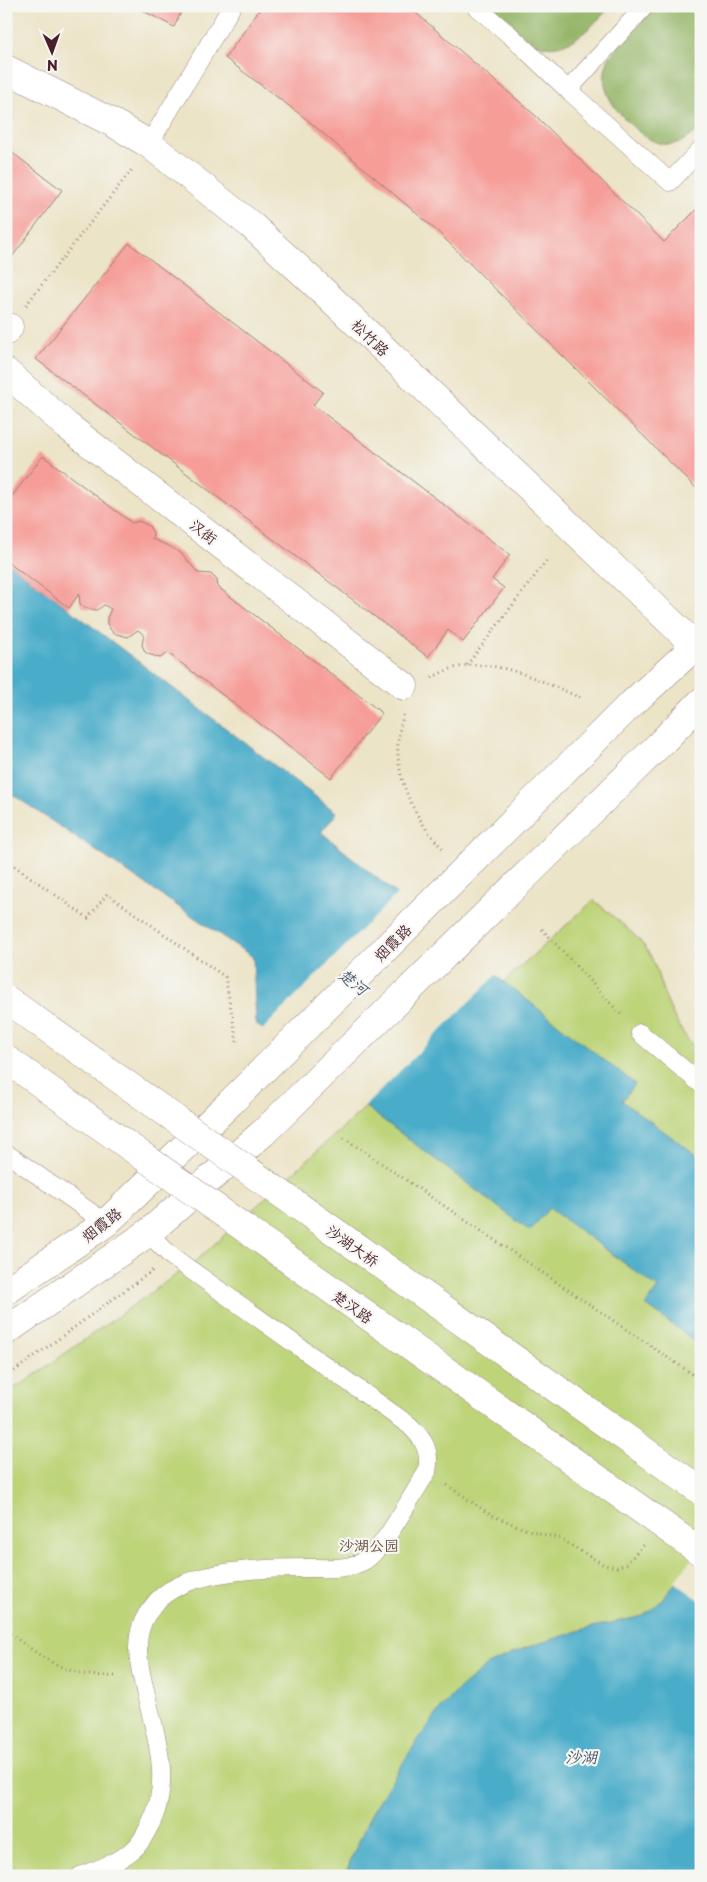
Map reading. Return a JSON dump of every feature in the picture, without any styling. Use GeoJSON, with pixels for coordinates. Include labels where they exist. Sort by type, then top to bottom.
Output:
{"type":"FeatureCollection","features":[{"type":"Feature","properties":{"kind":"main road","name":"松竹路"},"geometry":{"type":"LineString","coordinates":[[6,69],[113,122],[149,144],[251,225],[699,646]]}},
{"type":"Feature","properties":{"kind":"main road","name":"汉街"},"geometry":{"type":"LineString","coordinates":[[6,372],[66,425],[413,692]]}},
{"type":"Feature","properties":{"kind":"main road","name":"烟霞路"},"geometry":{"type":"LineString","coordinates":[[6,1291],[106,1223],[232,1101],[626,709],[699,646]]}},
{"type":"Feature","properties":{"kind":"main road"},"geometry":{"type":"LineString","coordinates":[[6,1331],[148,1233],[264,1132],[701,702]]}},
{"type":"Feature","properties":{"kind":"main road","name":"沙湖大桥"},"geometry":{"type":"LineString","coordinates":[[6,999],[701,1490]]}},
{"type":"Feature","properties":{"kind":"main road","name":"楚汉路"},"geometry":{"type":"LineString","coordinates":[[6,1059],[701,1552]]}},
{"type":"Feature","properties":{"kind":"lane"},"geometry":{"type":"LineString","coordinates":[[149,144],[232,6]]}},
{"type":"Feature","properties":{"kind":"lane"},"geometry":{"type":"LineString","coordinates":[[475,6],[511,36],[670,182],[701,149]]}},
{"type":"Feature","properties":{"kind":"lane"},"geometry":{"type":"LineString","coordinates":[[568,90],[645,6]]}},
{"type":"Feature","properties":{"kind":"lane"},"geometry":{"type":"LineString","coordinates":[[640,1033],[701,1084]]}},
{"type":"Feature","properties":{"kind":"lane"},"geometry":{"type":"LineString","coordinates":[[6,1153],[106,1223]]}},
{"type":"Feature","properties":{"kind":"lane"},"geometry":{"type":"LineString","coordinates":[[80,1876],[121,1859],[136,1847],[152,1821],[159,1802],[162,1784],[159,1746],[141,1675],[137,1640],[141,1624],[159,1599],[176,1587],[217,1574],[341,1567],[363,1562],[378,1549],[427,1472],[429,1463],[427,1447],[423,1440],[409,1426],[171,1256],[148,1233]]}},
{"type":"Feature","properties":{"kind":"path"},"geometry":{"type":"LineString","coordinates":[[8,329],[149,144]]}},
{"type":"Feature","properties":{"kind":"path"},"geometry":{"type":"LineString","coordinates":[[466,666],[547,560]]}},
{"type":"Feature","properties":{"kind":"path"},"geometry":{"type":"LineString","coordinates":[[443,849],[422,825],[404,785],[399,756],[401,722],[413,692],[453,668],[478,665],[505,669],[581,698]]}},
{"type":"Feature","properties":{"kind":"path"},"geometry":{"type":"LineString","coordinates":[[6,860],[88,918],[107,894],[225,977],[237,1042]]}},
{"type":"Feature","properties":{"kind":"path"},"geometry":{"type":"LineString","coordinates":[[542,929],[615,1010],[640,1033]]}},
{"type":"Feature","properties":{"kind":"path"},"geometry":{"type":"LineString","coordinates":[[344,1138],[701,1380]]}},
{"type":"Feature","properties":{"kind":"path"},"geometry":{"type":"LineString","coordinates":[[6,1377],[171,1256]]}},
{"type":"Feature","properties":{"kind":"path"},"geometry":{"type":"LineString","coordinates":[[427,1472],[491,1515],[525,1529],[561,1539],[604,1565],[617,1567],[626,1564],[648,1540]]}},
{"type":"Feature","properties":{"kind":"path"},"geometry":{"type":"LineString","coordinates":[[6,1631],[55,1666],[70,1672],[89,1675],[141,1675]]}},
{"type":"Feature","properties":{"kind":"green space"},"geometry":{"type":"Polygon","coordinates":[[[489,6],[611,6],[586,31],[566,44],[544,46],[526,38],[515,30],[489,6]]]}},
{"type":"Feature","properties":{"kind":"green space"},"geometry":{"type":"Polygon","coordinates":[[[657,6],[701,6],[701,127],[691,136],[672,144],[655,142],[637,130],[616,109],[605,87],[605,70],[611,55],[657,6]]]}},
{"type":"Feature","properties":{"kind":"green space","name":"沙湖公园"},"geometry":{"type":"Polygon","coordinates":[[[594,900],[629,930],[647,950],[672,1014],[688,1039],[701,1054],[701,1876],[6,1876],[6,1392],[25,1382],[198,1259],[594,900]]]}},
{"type":"Feature","properties":{"kind":"water","name":"楚河"},"geometry":{"type":"Polygon","coordinates":[[[6,561],[337,813],[321,832],[495,975],[635,1084],[622,1101],[701,1158],[701,1346],[646,1305],[658,1288],[549,1208],[530,1231],[256,1024],[253,957],[6,790],[6,561]]]}},
{"type":"Feature","properties":{"kind":"water","name":"沙湖"},"geometry":{"type":"Polygon","coordinates":[[[701,1549],[701,1876],[345,1876],[371,1814],[415,1744],[442,1707],[461,1687],[488,1665],[525,1648],[588,1628],[643,1616],[663,1600],[701,1549]]]}},
{"type":"Feature","properties":{"kind":"pier"},"geometry":{"type":"Polygon","coordinates":[[[398,893],[497,974],[363,1108],[261,1031],[398,893]]]}},
{"type":"Feature","properties":{"kind":"pier"},"geometry":{"type":"Polygon","coordinates":[[[701,1547],[701,1601],[674,1582],[701,1547]]]}},
{"type":"Feature","properties":{"kind":"building"},"geometry":{"type":"Polygon","coordinates":[[[134,6],[184,6],[174,27],[134,6]]]}},
{"type":"Feature","properties":{"kind":"building"},"geometry":{"type":"Polygon","coordinates":[[[262,6],[408,6],[536,116],[664,242],[701,205],[701,493],[437,231],[305,118],[225,58],[262,6]]]}},
{"type":"Feature","properties":{"kind":"building"},"geometry":{"type":"Polygon","coordinates":[[[6,148],[62,190],[6,265],[6,148]]]}},
{"type":"Feature","properties":{"kind":"building"},"geometry":{"type":"Polygon","coordinates":[[[129,243],[323,392],[313,405],[510,555],[492,579],[504,588],[463,642],[448,630],[428,657],[36,359],[129,243]]]}},
{"type":"Feature","properties":{"kind":"building"},"geometry":{"type":"Polygon","coordinates":[[[43,456],[132,523],[139,521],[149,526],[153,533],[152,539],[182,554],[198,573],[211,574],[217,580],[218,587],[382,713],[331,778],[168,653],[160,658],[145,652],[142,645],[144,635],[138,630],[128,637],[113,633],[107,624],[107,618],[111,609],[104,605],[97,610],[85,608],[80,604],[79,594],[69,608],[6,561],[6,504],[43,456]]]}}]}
